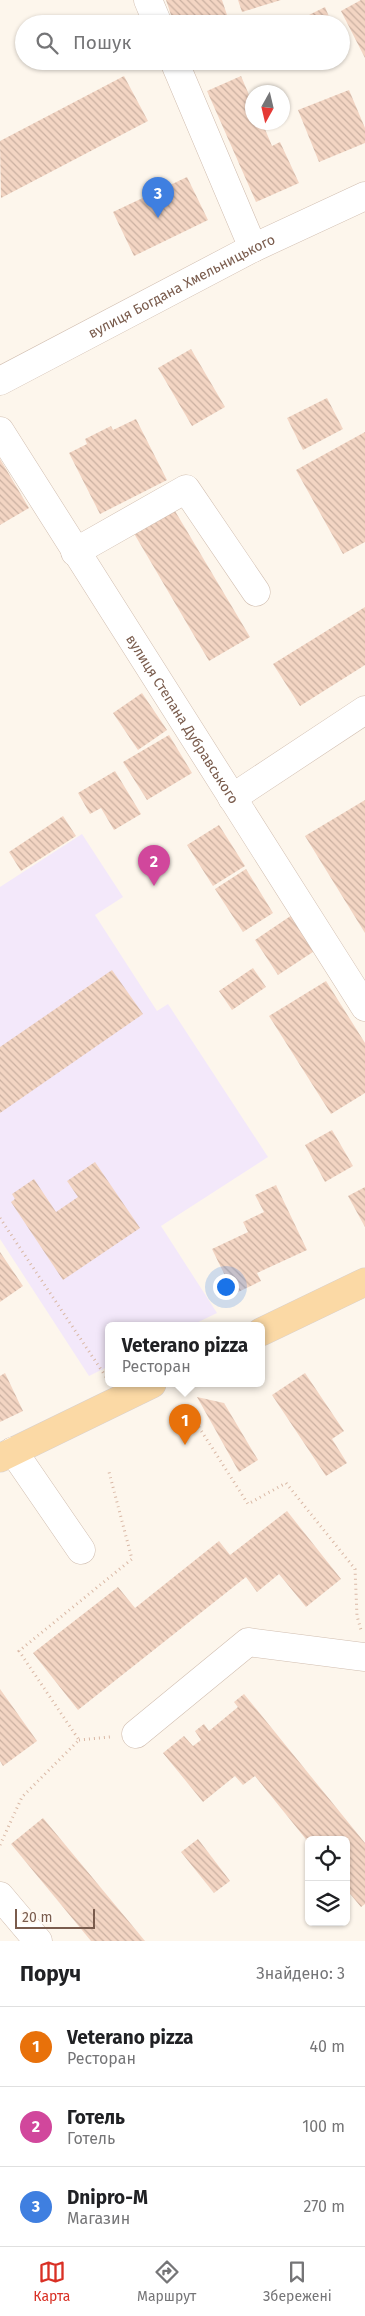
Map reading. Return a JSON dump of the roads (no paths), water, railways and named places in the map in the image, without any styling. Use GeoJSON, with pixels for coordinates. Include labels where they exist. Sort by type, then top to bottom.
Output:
{"type":"FeatureCollection","features":[{"type":"Feature","properties":{"kind":"main road"},"geometry":{"type":"LineString","coordinates":[[265,1330],[365,1282]]}},
{"type":"Feature","properties":{"kind":"main road"},"geometry":{"type":"LineString","coordinates":[[6,1455],[146,1387]]}},
{"type":"Feature","properties":{"kind":"street"},"geometry":{"type":"LineString","coordinates":[[148,0],[154,15]]}},
{"type":"Feature","properties":{"kind":"street"},"geometry":{"type":"LineString","coordinates":[[178,70],[253,248]]}},
{"type":"Feature","properties":{"kind":"street","name":"вулиця Богдана Хмельницького"},"geometry":{"type":"LineString","coordinates":[[0,381],[253,248],[365,196]]}},
{"type":"Feature","properties":{"kind":"street","name":"вулиця Степана Дубравського"},"geometry":{"type":"LineString","coordinates":[[0,431],[365,1007]]}},
{"type":"Feature","properties":{"kind":"street"},"geometry":{"type":"LineString","coordinates":[[75,552],[186,489],[256,592]]}},
{"type":"Feature","properties":{"kind":"street"},"geometry":{"type":"LineString","coordinates":[[232,798],[365,710]]}},
{"type":"Feature","properties":{"kind":"street"},"geometry":{"type":"LineString","coordinates":[[6,1455],[81,1550]]}},
{"type":"Feature","properties":{"kind":"street"},"geometry":{"type":"LineString","coordinates":[[136,1734],[248,1642],[364,1646]]}},
{"type":"Feature","properties":{"kind":"street"},"geometry":{"type":"LineString","coordinates":[[0,1896],[38,1941]]}},
{"type":"Feature","properties":{"kind":"place","name":"Dnipro-M"},"geometry":{"type":"Point","coordinates":[158,218]}},
{"type":"Feature","properties":{"kind":"place","name":"Готель"},"geometry":{"type":"Point","coordinates":[154,886]}},
{"type":"Feature","properties":{"kind":"place","name":"Veterano pizza"},"geometry":{"type":"Point","coordinates":[185,1445]}}]}
